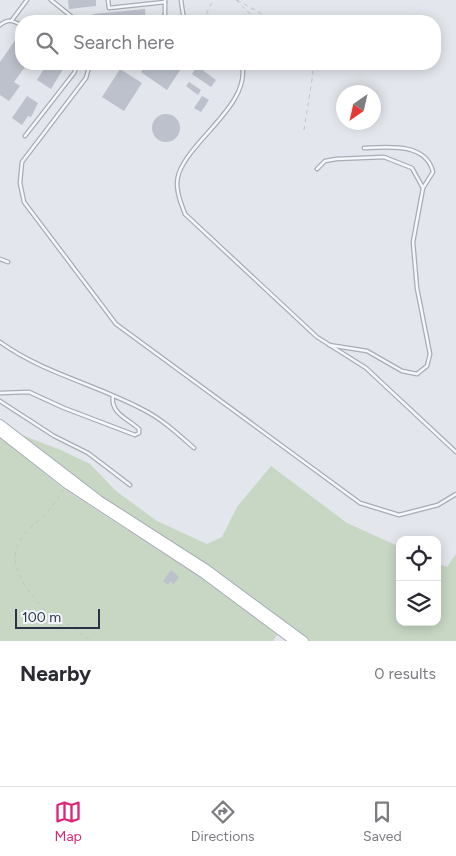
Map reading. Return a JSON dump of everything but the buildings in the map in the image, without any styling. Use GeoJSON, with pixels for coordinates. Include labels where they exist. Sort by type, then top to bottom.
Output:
{"type":"FeatureCollection","features":[{"type":"Feature","properties":{"kind":"main road"},"geometry":{"type":"LineString","coordinates":[[0,424],[99,500],[205,568],[304,641]]}},
{"type":"Feature","properties":{"kind":"main road"},"geometry":{"type":"LineString","coordinates":[[0,432],[67,484],[204,574],[282,638],[294,641]]}},
{"type":"Feature","properties":{"kind":"lane"},"geometry":{"type":"LineString","coordinates":[[16,15],[27,0]]}},
{"type":"Feature","properties":{"kind":"lane"},"geometry":{"type":"LineString","coordinates":[[51,0],[70,15]]}},
{"type":"Feature","properties":{"kind":"lane"},"geometry":{"type":"LineString","coordinates":[[108,0],[109,8],[165,1],[164,15]]}},
{"type":"Feature","properties":{"kind":"lane"},"geometry":{"type":"LineString","coordinates":[[181,0],[183,15]]}},
{"type":"Feature","properties":{"kind":"lane"},"geometry":{"type":"LineString","coordinates":[[12,20],[15,16]]}},
{"type":"Feature","properties":{"kind":"lane"},"geometry":{"type":"LineString","coordinates":[[0,26],[5,21],[15,22]]}},
{"type":"Feature","properties":{"kind":"lane"},"geometry":{"type":"LineString","coordinates":[[25,136],[75,70]]}},
{"type":"Feature","properties":{"kind":"lane"},"geometry":{"type":"LineString","coordinates":[[88,70],[86,78],[22,162],[20,183],[24,202],[116,324],[360,503],[399,515],[438,505],[456,494]]}},
{"type":"Feature","properties":{"kind":"lane"},"geometry":{"type":"LineString","coordinates":[[243,70],[243,75],[228,108],[185,161],[179,174],[177,186],[179,200],[185,214],[327,344],[366,368],[456,452]]}},
{"type":"Feature","properties":{"kind":"lane"},"geometry":{"type":"LineString","coordinates":[[327,344],[367,351],[402,371],[417,374],[427,366],[430,354],[417,288],[413,242],[423,188],[433,172],[431,165],[424,156],[410,149],[364,148]]}},
{"type":"Feature","properties":{"kind":"lane"},"geometry":{"type":"LineString","coordinates":[[317,169],[325,161],[336,158],[384,157],[412,168],[423,188]]}},
{"type":"Feature","properties":{"kind":"lane"},"geometry":{"type":"LineString","coordinates":[[0,259],[8,262]]}},
{"type":"Feature","properties":{"kind":"lane"},"geometry":{"type":"LineString","coordinates":[[0,342],[36,364],[142,408],[169,425],[194,448]]}},
{"type":"Feature","properties":{"kind":"lane"},"geometry":{"type":"LineString","coordinates":[[0,393],[29,392],[135,435],[139,433],[138,429],[115,410],[112,403],[113,396]]}},
{"type":"Feature","properties":{"kind":"lane"},"geometry":{"type":"LineString","coordinates":[[0,401],[54,436],[88,453],[130,485]]}},
{"type":"Feature","properties":{"kind":"path"},"geometry":{"type":"LineString","coordinates":[[206,15],[213,0]]}},
{"type":"Feature","properties":{"kind":"path"},"geometry":{"type":"LineString","coordinates":[[237,0],[253,15]]}},
{"type":"Feature","properties":{"kind":"path"},"geometry":{"type":"LineString","coordinates":[[237,0],[264,15]]}},
{"type":"Feature","properties":{"kind":"path"},"geometry":{"type":"LineString","coordinates":[[304,130],[313,70]]}},
{"type":"Feature","properties":{"kind":"path"},"geometry":{"type":"LineString","coordinates":[[67,484],[51,508],[20,540],[15,551],[16,569],[20,580],[60,626],[68,624],[91,641]]}},
{"type":"Feature","properties":{"kind":"green space"},"geometry":{"type":"Polygon","coordinates":[[[14,432],[61,450],[90,464],[116,491],[157,521],[207,544],[222,537],[237,507],[271,466],[347,523],[396,545],[396,626],[441,626],[441,565],[447,567],[456,554],[456,641],[304,641],[99,500],[14,432]]]}},
{"type":"Feature","properties":{"kind":"green space"},"geometry":{"type":"Polygon","coordinates":[[[0,437],[64,489],[220,590],[277,635],[273,641],[0,641],[0,437]]]}}]}
